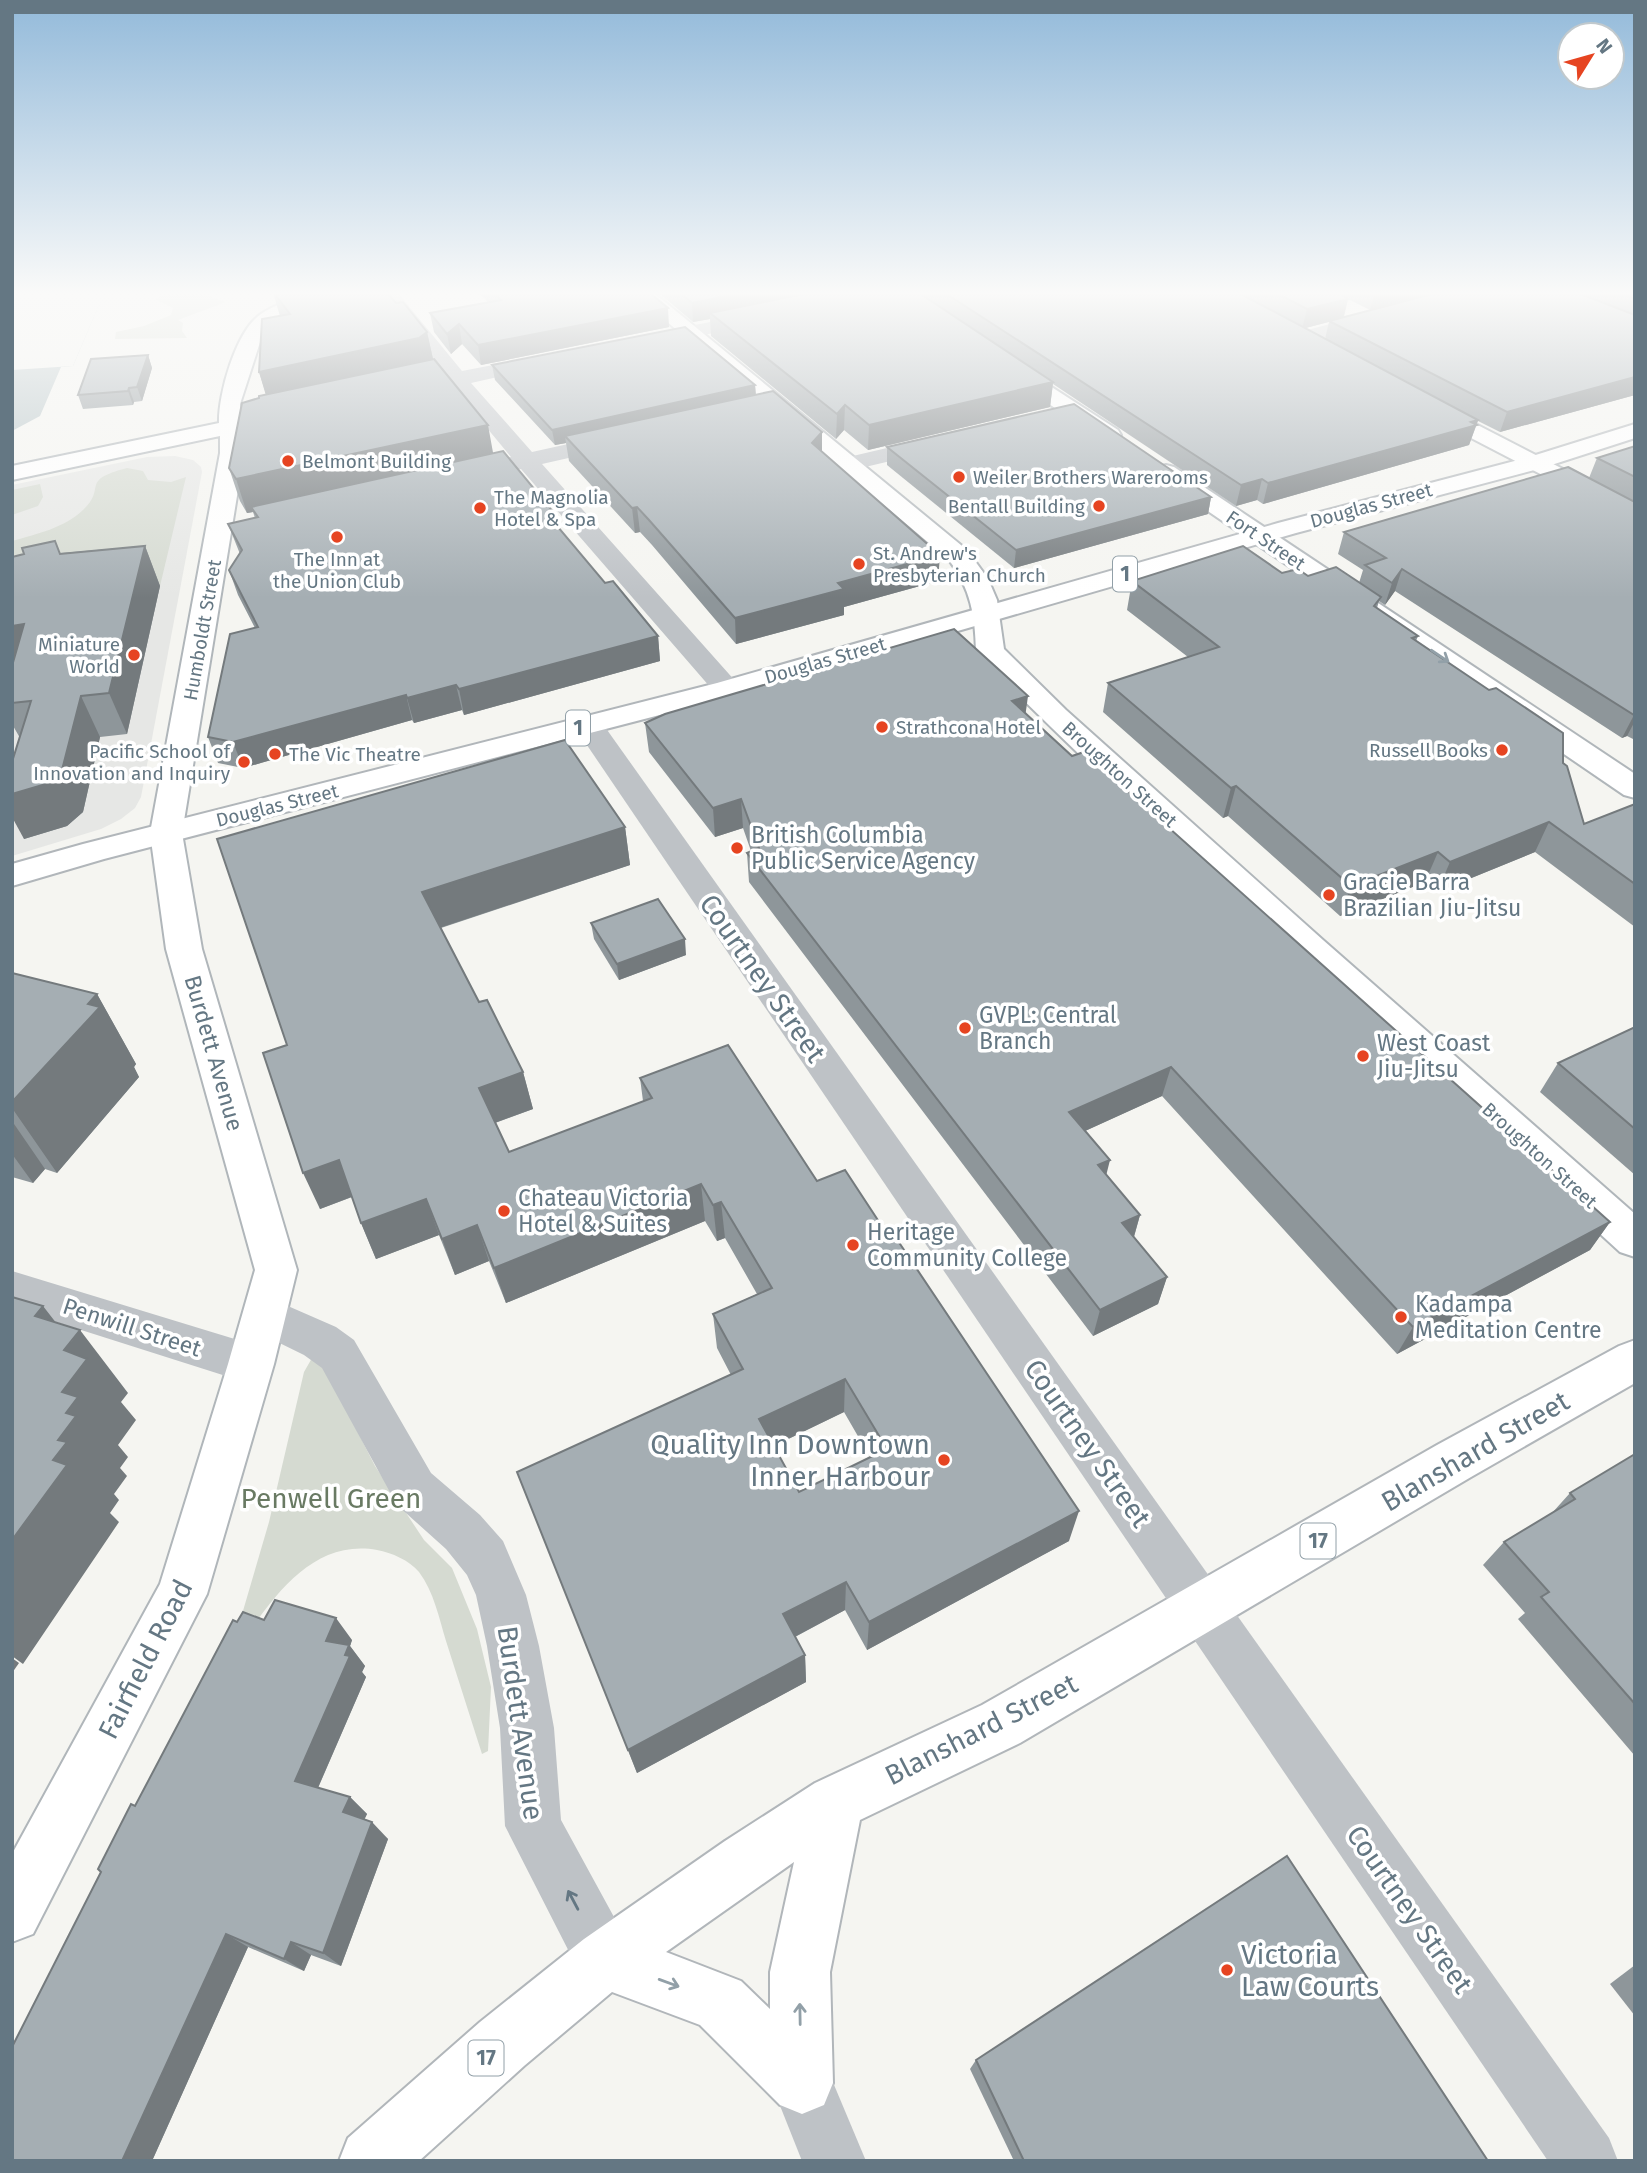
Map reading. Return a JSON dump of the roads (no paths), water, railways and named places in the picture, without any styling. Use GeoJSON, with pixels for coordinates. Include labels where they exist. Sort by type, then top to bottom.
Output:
{"type":"FeatureCollection","features":[{"type":"Feature","properties":{"kind":"main road","name":"Humboldt Street"},"geometry":{"type":"LineString","coordinates":[[166,833],[231,526],[232,453],[241,424],[229,404],[232,394]]}},
{"type":"Feature","properties":{"kind":"main road","name":"Broughton Street"},"geometry":{"type":"LineString","coordinates":[[765,394],[958,555],[976,577],[988,612],[990,651],[1056,716],[1635,1240]]}},
{"type":"Feature","properties":{"kind":"main road"},"geometry":{"type":"LineString","coordinates":[[1049,394],[1130,448]]}},
{"type":"Feature","properties":{"kind":"main road"},"geometry":{"type":"LineString","coordinates":[[1406,394],[1635,516]]}},
{"type":"Feature","properties":{"kind":"main road"},"geometry":{"type":"LineString","coordinates":[[12,473],[167,443],[241,424]]}},
{"type":"Feature","properties":{"kind":"main road","name":"Douglas Street"},"geometry":{"type":"LineString","coordinates":[[12,875],[726,689],[988,612],[1534,463],[1635,431]]}},
{"type":"Feature","properties":{"kind":"main road","name":"Fort Street"},"geometry":{"type":"LineString","coordinates":[[1152,463],[1635,788]]}},
{"type":"Feature","properties":{"kind":"main road","name":"Burdett Avenue"},"geometry":{"type":"LineString","coordinates":[[166,833],[184,948],[271,1293]]}},
{"type":"Feature","properties":{"kind":"main road","name":"Fairfield Road"},"geometry":{"type":"LineString","coordinates":[[12,1913],[182,1594],[271,1293]]}},
{"type":"Feature","properties":{"kind":"main road","name":"Blanshard Street"},"geometry":{"type":"LineString","coordinates":[[371,2161],[502,2044],[605,1960],[745,1861],[835,1803],[1001,1724],[1454,1461],[1635,1360]]}},
{"type":"Feature","properties":{"kind":"main road"},"geometry":{"type":"LineString","coordinates":[[802,2082],[800,1972],[835,1803]]}},
{"type":"Feature","properties":{"kind":"main road"},"geometry":{"type":"LineString","coordinates":[[605,1960],[720,2002],[802,2082]]}},
{"type":"Feature","properties":{"kind":"street"},"geometry":{"type":"LineString","coordinates":[[470,394],[726,689]]}},
{"type":"Feature","properties":{"kind":"street"},"geometry":{"type":"LineString","coordinates":[[744,412],[778,405]]}},
{"type":"Feature","properties":{"kind":"street"},"geometry":{"type":"LineString","coordinates":[[1041,418],[1074,411]]}},
{"type":"Feature","properties":{"kind":"street"},"geometry":{"type":"LineString","coordinates":[[440,480],[642,435]]}},
{"type":"Feature","properties":{"kind":"street"},"geometry":{"type":"LineString","coordinates":[[848,464],[965,436]]}},
{"type":"Feature","properties":{"kind":"street","name":"Courtney Street"},"geometry":{"type":"LineString","coordinates":[[589,726],[1586,2161]]}},
{"type":"Feature","properties":{"kind":"street","name":"Penwill Street"},"geometry":{"type":"LineString","coordinates":[[12,1289],[251,1364]]}},
{"type":"Feature","properties":{"kind":"street","name":"Burdett Avenue"},"geometry":{"type":"LineString","coordinates":[[271,1293],[320,1341],[338,1354],[414,1489],[463,1532],[485,1558],[501,1595],[513,1646],[527,1728],[533,1826],[605,1960]]}},
{"type":"Feature","properties":{"kind":"street"},"geometry":{"type":"LineString","coordinates":[[802,2082],[834,2161]]}},
{"type":"Feature","properties":{"kind":"place","name":"Belmont Building"},"geometry":{"type":"Point","coordinates":[288,461]}},
{"type":"Feature","properties":{"kind":"place","name":"Weiler Brothers Warerooms"},"geometry":{"type":"Point","coordinates":[959,477]}},
{"type":"Feature","properties":{"kind":"place","name":"Bentall Building"},"geometry":{"type":"Point","coordinates":[1099,506]}},
{"type":"Feature","properties":{"kind":"place","name":"The Magnolia Hotel & Spa"},"geometry":{"type":"Point","coordinates":[480,508]}},
{"type":"Feature","properties":{"kind":"place","name":"The Inn at the Union Club"},"geometry":{"type":"Point","coordinates":[337,537]}},
{"type":"Feature","properties":{"kind":"place","name":"St. Andrew's Presbyterian Church"},"geometry":{"type":"Point","coordinates":[859,564]}},
{"type":"Feature","properties":{"kind":"place","name":"Miniature World"},"geometry":{"type":"Point","coordinates":[134,655]}},
{"type":"Feature","properties":{"kind":"place","name":"Strathcona Hotel"},"geometry":{"type":"Point","coordinates":[882,727]}},
{"type":"Feature","properties":{"kind":"place","name":"Russell Books"},"geometry":{"type":"Point","coordinates":[1502,750]}},
{"type":"Feature","properties":{"kind":"place","name":"The Vic Theatre"},"geometry":{"type":"Point","coordinates":[275,754]}},
{"type":"Feature","properties":{"kind":"place","name":"Pacific School of Innovation and Inquiry"},"geometry":{"type":"Point","coordinates":[244,762]}},
{"type":"Feature","properties":{"kind":"place","name":"British Columbia Public Service Agency"},"geometry":{"type":"Point","coordinates":[737,848]}},
{"type":"Feature","properties":{"kind":"place","name":"Gracie Barra Brazilian Jiu-Jitsu"},"geometry":{"type":"Point","coordinates":[1329,895]}},
{"type":"Feature","properties":{"kind":"place","name":"GVPL: Central Branch"},"geometry":{"type":"Point","coordinates":[965,1028]}},
{"type":"Feature","properties":{"kind":"place","name":"West Coast Jiu-Jitsu"},"geometry":{"type":"Point","coordinates":[1363,1056]}},
{"type":"Feature","properties":{"kind":"place","name":"Chateau Victoria Hotel & Suites"},"geometry":{"type":"Point","coordinates":[504,1211]}},
{"type":"Feature","properties":{"kind":"place","name":"Heritage Community College"},"geometry":{"type":"Point","coordinates":[853,1245]}},
{"type":"Feature","properties":{"kind":"place","name":"Kadampa Meditation Centre"},"geometry":{"type":"Point","coordinates":[1401,1317]}},
{"type":"Feature","properties":{"kind":"place","name":"Quality Inn Downtown Inner Harbour"},"geometry":{"type":"Point","coordinates":[944,1460]}},
{"type":"Feature","properties":{"kind":"place","name":"Victoria Law Courts"},"geometry":{"type":"Point","coordinates":[1227,1970]}},
{"type":"Feature","properties":{"kind":"park label","name":"Penwell Green"},"geometry":{"type":"Point","coordinates":[331,1498]}}]}
